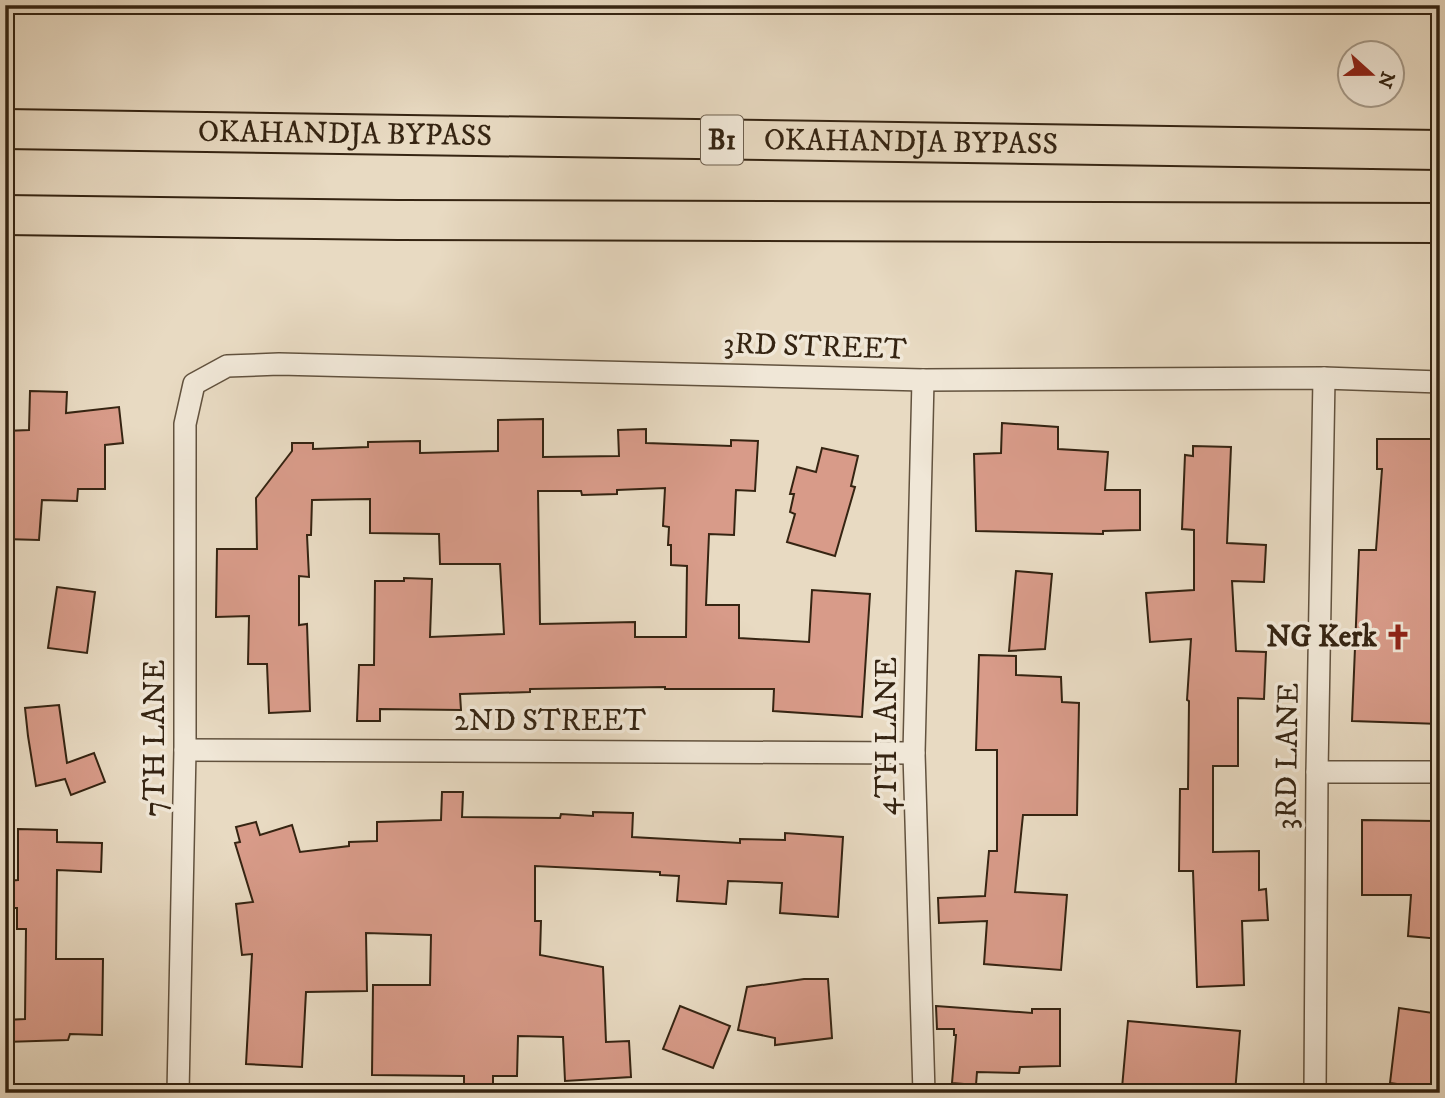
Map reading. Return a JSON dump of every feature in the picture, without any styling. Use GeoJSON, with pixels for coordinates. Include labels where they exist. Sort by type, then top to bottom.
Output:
{"type":"FeatureCollection","features":[{"type":"Feature","properties":{"kind":"highway","name":"OKAHANDJA BYPASS"},"geometry":{"type":"LineString","coordinates":[[5,129],[1440,150]]}},
{"type":"Feature","properties":{"kind":"highway"},"geometry":{"type":"LineString","coordinates":[[5,215],[412,220],[1440,223]]}},
{"type":"Feature","properties":{"kind":"street","name":"3RD STREET"},"geometry":{"type":"LineString","coordinates":[[194,384],[227,366],[279,364],[923,380],[1324,378],[1440,382]]}},
{"type":"Feature","properties":{"kind":"street","name":"3RD LANE"},"geometry":{"type":"LineString","coordinates":[[1315,1093],[1324,378]]}},
{"type":"Feature","properties":{"kind":"street","name":"4TH LANE"},"geometry":{"type":"LineString","coordinates":[[923,380],[914,753],[924,1093]]}},
{"type":"Feature","properties":{"kind":"street","name":"7TH LANE"},"geometry":{"type":"LineString","coordinates":[[178,1093],[185,750],[185,424],[194,384]]}},
{"type":"Feature","properties":{"kind":"street","name":"2ND STREET"},"geometry":{"type":"LineString","coordinates":[[185,750],[914,753]]}},
{"type":"Feature","properties":{"kind":"street"},"geometry":{"type":"LineString","coordinates":[[1317,772],[1440,772]]}},
{"type":"Feature","properties":{"kind":"building"},"geometry":{"type":"Polygon","coordinates":[[[30,391],[67,392],[66,413],[119,407],[123,443],[105,445],[105,489],[78,489],[77,501],[42,500],[39,540],[5,539],[5,431],[29,430],[30,391]]]}},
{"type":"Feature","properties":{"kind":"building"},"geometry":{"type":"Polygon","coordinates":[[[543,419],[543,457],[619,456],[618,430],[646,429],[646,443],[731,446],[731,440],[758,441],[755,491],[736,490],[734,535],[709,534],[706,605],[739,605],[739,638],[809,642],[812,590],[870,594],[862,717],[773,711],[774,689],[665,687],[530,689],[530,692],[460,694],[461,710],[380,709],[380,721],[357,721],[359,665],[374,665],[375,581],[432,579],[430,637],[504,634],[500,564],[440,564],[439,534],[370,533],[370,499],[312,500],[311,535],[307,535],[309,577],[299,576],[299,625],[307,624],[310,711],[269,713],[267,664],[248,664],[249,616],[216,617],[217,549],[257,549],[256,498],[292,451],[292,443],[313,443],[313,449],[368,447],[368,442],[420,441],[420,453],[498,451],[498,420],[543,419]],[[665,488],[582,495],[581,491],[538,491],[540,624],[635,622],[635,637],[686,637],[687,566],[671,565],[669,527],[663,526],[665,488]]]}},
{"type":"Feature","properties":{"kind":"building"},"geometry":{"type":"Polygon","coordinates":[[[1002,423],[1058,427],[1058,449],[1108,452],[1105,490],[1140,490],[1140,530],[1103,531],[1103,534],[976,531],[974,454],[1001,453],[1002,423]]]}},
{"type":"Feature","properties":{"kind":"building","name":"NG Kerk"},"geometry":{"type":"Polygon","coordinates":[[[1377,439],[1440,439],[1440,724],[1352,721],[1359,550],[1376,550],[1382,469],[1377,469],[1377,439]]]}},
{"type":"Feature","properties":{"kind":"building"},"geometry":{"type":"Polygon","coordinates":[[[1193,446],[1231,447],[1227,543],[1266,545],[1264,582],[1232,581],[1236,651],[1266,652],[1264,699],[1238,698],[1238,766],[1213,766],[1213,852],[1259,851],[1259,890],[1266,889],[1268,920],[1242,921],[1244,985],[1197,987],[1193,871],[1179,871],[1180,789],[1188,789],[1187,700],[1191,639],[1150,642],[1146,593],[1194,590],[1194,530],[1182,529],[1185,455],[1193,456],[1193,446]]]}},
{"type":"Feature","properties":{"kind":"building"},"geometry":{"type":"Polygon","coordinates":[[[822,448],[858,456],[851,486],[855,487],[835,556],[787,542],[795,514],[790,512],[794,494],[790,494],[797,467],[816,472],[822,448]]]}},
{"type":"Feature","properties":{"kind":"building"},"geometry":{"type":"Polygon","coordinates":[[[1016,571],[1052,574],[1045,649],[1009,651],[1016,571]]]}},
{"type":"Feature","properties":{"kind":"building"},"geometry":{"type":"Polygon","coordinates":[[[57,587],[95,592],[87,653],[48,648],[57,587]]]}},
{"type":"Feature","properties":{"kind":"building"},"geometry":{"type":"Polygon","coordinates":[[[979,655],[1016,656],[1016,675],[1061,677],[1062,702],[1079,703],[1077,815],[1023,815],[1015,892],[1067,895],[1061,970],[984,964],[987,921],[939,923],[938,898],[985,896],[989,851],[997,851],[997,750],[976,750],[979,655]]]}},
{"type":"Feature","properties":{"kind":"building"},"geometry":{"type":"Polygon","coordinates":[[[59,705],[67,763],[94,753],[105,782],[71,795],[65,779],[36,786],[28,736],[25,708],[59,705]]]}},
{"type":"Feature","properties":{"kind":"building"},"geometry":{"type":"Polygon","coordinates":[[[442,792],[463,792],[462,817],[560,818],[561,814],[593,816],[593,812],[633,813],[632,837],[740,843],[740,839],[785,840],[785,833],[843,837],[838,917],[780,913],[782,883],[728,881],[726,904],[677,901],[679,876],[660,875],[660,872],[535,866],[535,921],[541,921],[540,955],[603,967],[606,1042],[629,1041],[631,1077],[565,1081],[563,1037],[518,1036],[517,1076],[493,1076],[493,1090],[464,1090],[464,1076],[372,1075],[373,985],[430,985],[431,935],[366,933],[367,991],[306,992],[302,1067],[246,1064],[252,954],[242,955],[236,904],[253,902],[235,843],[240,842],[236,827],[256,822],[260,835],[292,825],[300,852],[349,846],[349,842],[377,841],[377,822],[441,820],[442,792]]]}},
{"type":"Feature","properties":{"kind":"building"},"geometry":{"type":"Polygon","coordinates":[[[1362,820],[1435,821],[1434,906],[1440,907],[1440,939],[1408,936],[1411,895],[1362,895],[1362,820]]]}},
{"type":"Feature","properties":{"kind":"building"},"geometry":{"type":"Polygon","coordinates":[[[18,829],[57,830],[57,842],[102,843],[101,872],[57,870],[56,959],[103,959],[102,1035],[70,1034],[68,1040],[5,1042],[5,1020],[25,1019],[26,929],[17,929],[17,908],[5,908],[5,881],[18,880],[18,829]]]}},
{"type":"Feature","properties":{"kind":"building"},"geometry":{"type":"Polygon","coordinates":[[[804,979],[828,979],[832,1038],[775,1045],[775,1038],[738,1030],[747,987],[804,979]]]}},
{"type":"Feature","properties":{"kind":"building"},"geometry":{"type":"Polygon","coordinates":[[[680,1006],[730,1026],[713,1068],[663,1049],[680,1006]]]}},
{"type":"Feature","properties":{"kind":"building"},"geometry":{"type":"Polygon","coordinates":[[[936,1006],[1032,1013],[1032,1009],[1060,1009],[1060,1066],[1020,1067],[1019,1073],[977,1072],[976,1085],[952,1083],[956,1035],[954,1029],[937,1029],[936,1006]]]}},
{"type":"Feature","properties":{"kind":"building"},"geometry":{"type":"Polygon","coordinates":[[[1399,1008],[1440,1014],[1437,1057],[1440,1057],[1440,1090],[1390,1083],[1399,1008]]]}},
{"type":"Feature","properties":{"kind":"building"},"geometry":{"type":"Polygon","coordinates":[[[1128,1021],[1240,1031],[1235,1093],[1176,1093],[1122,1088],[1128,1021]]]}},
{"type":"Feature","properties":{"kind":"place","name":"NG Kerk"},"geometry":{"type":"Point","coordinates":[1398,637]}}]}
